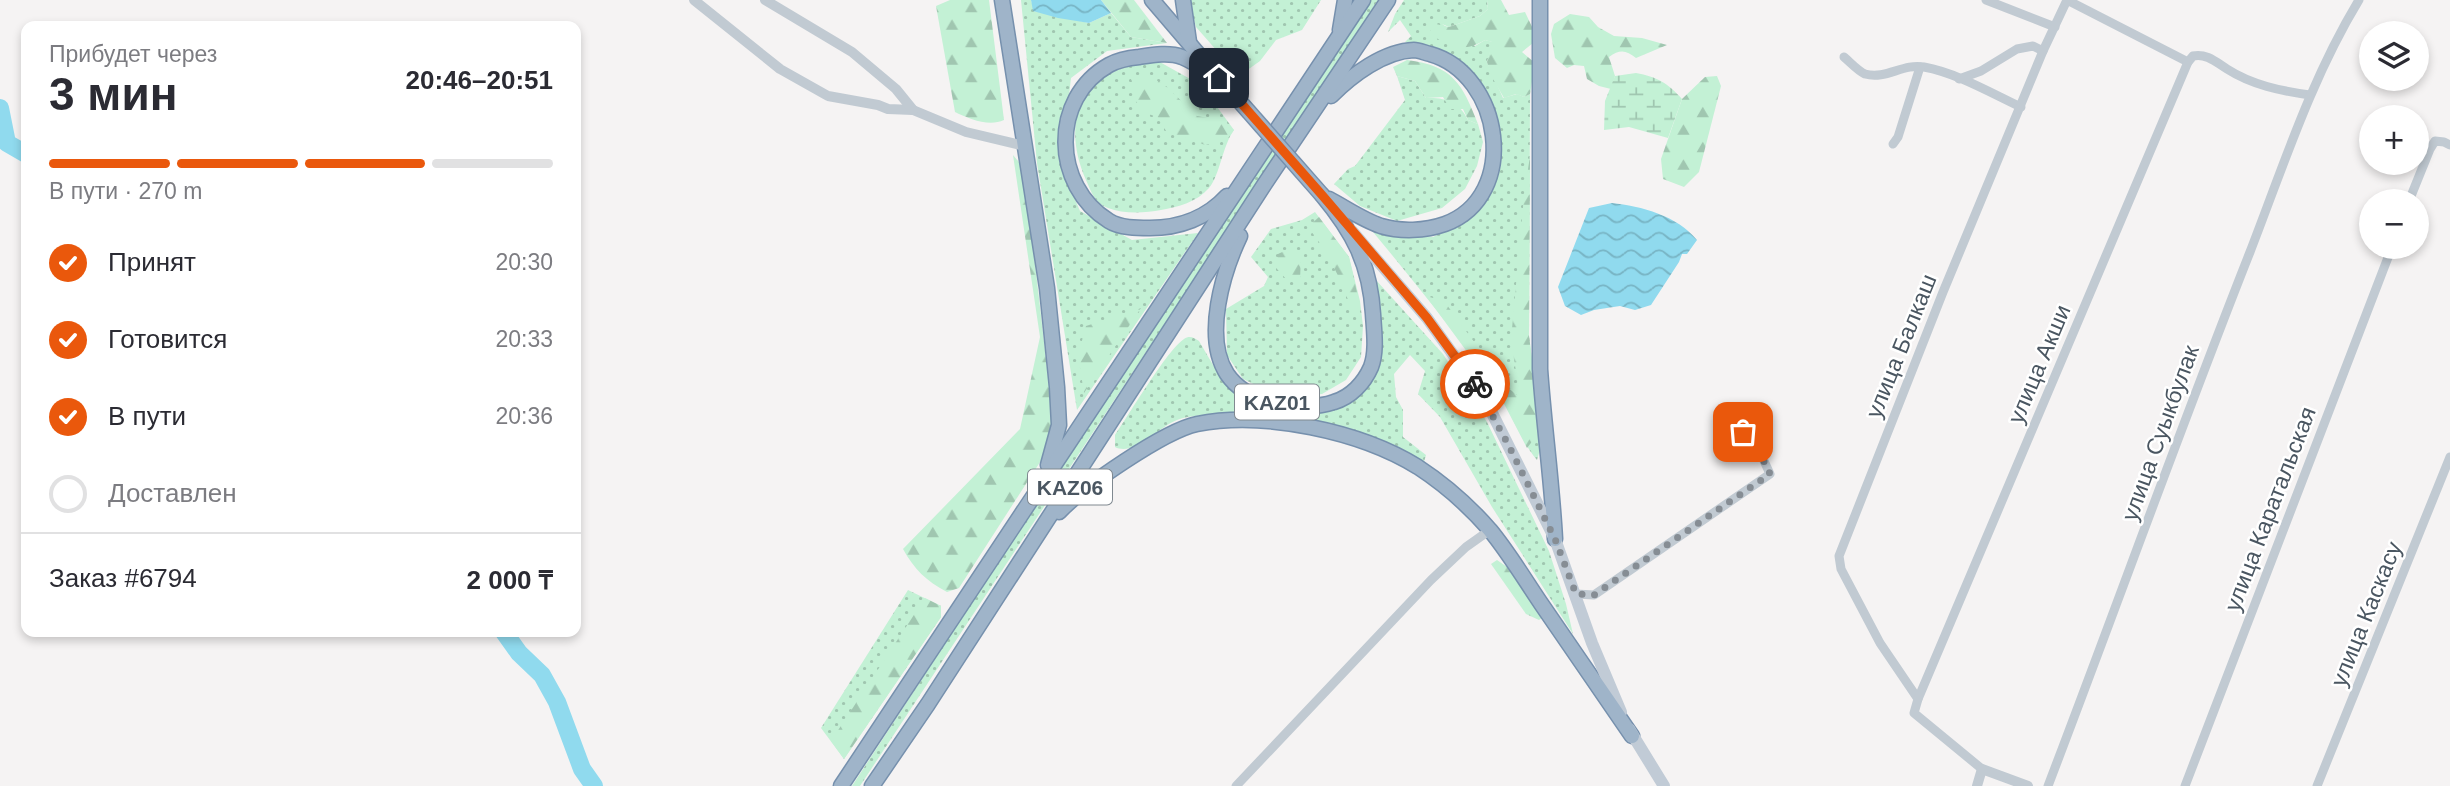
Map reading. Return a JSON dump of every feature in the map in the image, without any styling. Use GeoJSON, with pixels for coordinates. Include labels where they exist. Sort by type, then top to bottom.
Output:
{"type":"FeatureCollection","features":[{"type":"Feature","properties":{"kind":"highway"},"geometry":{"type":"LineString","coordinates":[[1002,0],[1047,288],[1057,387],[1059,425],[1043,480]]}},
{"type":"Feature","properties":{"kind":"highway","name":"KАZ01"},"geometry":{"type":"LineString","coordinates":[[1152,0],[1345,223],[1365,267],[1372,301],[1374,347],[1372,365],[1362,383],[1351,394],[1335,402],[1314,406],[1289,405],[1251,394],[1237,386],[1221,361],[1217,339],[1218,302],[1227,264],[1264,185]]}},
{"type":"Feature","properties":{"kind":"highway"},"geometry":{"type":"LineString","coordinates":[[1183,0],[1189,44]]}},
{"type":"Feature","properties":{"kind":"highway"},"geometry":{"type":"LineString","coordinates":[[1339,37],[1345,0]]}},
{"type":"Feature","properties":{"kind":"highway","name":"KАZ06"},"geometry":{"type":"LineString","coordinates":[[841,786],[1363,0]]}},
{"type":"Feature","properties":{"kind":"highway","name":"KАZ06"},"geometry":{"type":"LineString","coordinates":[[872,786],[1030,549],[1264,185],[1388,0]]}},
{"type":"Feature","properties":{"kind":"highway"},"geometry":{"type":"LineString","coordinates":[[1540,0],[1540,369],[1555,539]]}},
{"type":"Feature","properties":{"kind":"highway"},"geometry":{"type":"LineString","coordinates":[[1311,116],[1341,86],[1363,70],[1389,56],[1416,50],[1444,58],[1469,79],[1480,95],[1494,139],[1495,162],[1482,195],[1470,210],[1436,227],[1408,229],[1381,225],[1322,195]]}},
{"type":"Feature","properties":{"kind":"highway"},"geometry":{"type":"LineString","coordinates":[[1219,78],[1181,56],[1167,54],[1120,60],[1107,65],[1075,97],[1066,120],[1066,161],[1076,184],[1090,204],[1110,222],[1132,228],[1167,228],[1197,218],[1219,205],[1249,172]]}},
{"type":"Feature","properties":{"kind":"highway"},"geometry":{"type":"LineString","coordinates":[[1030,549],[1061,510],[1116,468],[1164,437],[1195,425],[1225,421],[1262,421],[1366,442],[1418,467],[1451,492],[1490,530],[1632,736]]}},
{"type":"Feature","properties":{"kind":"main road"},"geometry":{"type":"LineString","coordinates":[[1345,223],[1427,318],[1485,399],[1555,539],[1605,677],[1632,736],[1664,786]]}},
{"type":"Feature","properties":{"kind":"street"},"geometry":{"type":"LineString","coordinates":[[694,0],[780,69],[828,96],[888,109],[913,110],[966,132],[1025,146]]}},
{"type":"Feature","properties":{"kind":"street"},"geometry":{"type":"LineString","coordinates":[[765,0],[852,52],[896,89],[913,110]]}},
{"type":"Feature","properties":{"kind":"street"},"geometry":{"type":"LineString","coordinates":[[1986,0],[2055,27]]}},
{"type":"Feature","properties":{"kind":"street"},"geometry":{"type":"LineString","coordinates":[[2067,0],[2188,62],[2193,56],[2203,54],[2232,72],[2270,88],[2310,95]]}},
{"type":"Feature","properties":{"kind":"street","name":"улица Балкаш"},"geometry":{"type":"LineString","coordinates":[[1982,769],[1914,713],[1918,699],[1880,643],[1841,569],[1839,556],[1943,292],[2043,51],[2067,0]]}},
{"type":"Feature","properties":{"kind":"street","name":"улица Суыкбулак"},"geometry":{"type":"LineString","coordinates":[[2048,786],[2116,609],[2179,433],[2310,95],[2359,0]]}},
{"type":"Feature","properties":{"kind":"street"},"geometry":{"type":"LineString","coordinates":[[1959,79],[1981,71],[2017,49],[2033,46],[2043,51]]}},
{"type":"Feature","properties":{"kind":"street"},"geometry":{"type":"LineString","coordinates":[[1844,57],[1863,73],[1881,76],[1904,67],[1920,67],[1959,79],[2021,107]]}},
{"type":"Feature","properties":{"kind":"street","name":"улица Акши"},"geometry":{"type":"LineString","coordinates":[[1918,699],[2188,62]]}},
{"type":"Feature","properties":{"kind":"street"},"geometry":{"type":"LineString","coordinates":[[1892,144],[1898,137],[1920,67]]}},
{"type":"Feature","properties":{"kind":"street"},"geometry":{"type":"LineString","coordinates":[[2414,189],[2435,141],[2450,145]]}},
{"type":"Feature","properties":{"kind":"street","name":"улица Каратальская"},"geometry":{"type":"LineString","coordinates":[[2185,786],[2387,259]]}},
{"type":"Feature","properties":{"kind":"street"},"geometry":{"type":"LineString","coordinates":[[1576,594],[1594,595],[1770,474],[1760,453],[1729,414]]}},
{"type":"Feature","properties":{"kind":"street","name":"улица Каскасу"},"geometry":{"type":"LineString","coordinates":[[2317,786],[2450,457]]}},
{"type":"Feature","properties":{"kind":"street"},"geometry":{"type":"LineString","coordinates":[[1236,786],[1431,580],[1466,547],[1490,530]]}},
{"type":"Feature","properties":{"kind":"street"},"geometry":{"type":"LineString","coordinates":[[1977,786],[1982,769],[2028,786]]}},
{"type":"Feature","properties":{"kind":"green space"},"geometry":{"type":"Polygon","coordinates":[[[950,0],[989,0],[1004,120],[986,122],[955,112],[936,6],[950,0]]]}},
{"type":"Feature","properties":{"kind":"green space"},"geometry":{"type":"Polygon","coordinates":[[[1021,0],[1031,0],[1034,11],[1089,23],[1111,13],[1131,37],[1167,43],[1107,51],[1071,78],[1061,167],[1080,211],[1132,240],[1198,233],[1077,410],[1037,163],[1021,0]]]}},
{"type":"Feature","properties":{"kind":"green space"},"geometry":{"type":"Polygon","coordinates":[[[1101,0],[1134,0],[1167,43],[1131,37],[1101,0]]]}},
{"type":"Feature","properties":{"kind":"green space"},"geometry":{"type":"Polygon","coordinates":[[[1189,0],[1321,0],[1302,30],[1276,40],[1260,61],[1239,76],[1196,27],[1189,0]]]}},
{"type":"Feature","properties":{"kind":"green space"},"geometry":{"type":"Polygon","coordinates":[[[1370,0],[1378,0],[860,786],[852,786],[1166,305],[1370,0]]]}},
{"type":"Feature","properties":{"kind":"green space"},"geometry":{"type":"Polygon","coordinates":[[[1404,0],[1487,0],[1488,9],[1480,16],[1449,27],[1442,24],[1475,46],[1485,40],[1493,42],[1487,62],[1503,98],[1530,94],[1529,336],[1541,430],[1537,460],[1484,373],[1373,232],[1388,230],[1433,237],[1469,219],[1490,189],[1499,155],[1479,83],[1443,51],[1405,42],[1411,36],[1400,20],[1388,32],[1404,0]]]}},
{"type":"Feature","properties":{"kind":"green space"},"geometry":{"type":"Polygon","coordinates":[[[1487,0],[1501,0],[1509,15],[1525,12],[1533,29],[1533,43],[1522,52],[1535,63],[1530,94],[1524,97],[1516,94],[1504,98],[1487,62],[1492,42],[1485,40],[1470,46],[1456,47],[1442,42],[1429,32],[1436,24],[1449,27],[1480,16],[1488,9],[1487,0]]]}},
{"type":"Feature","properties":{"kind":"green space"},"geometry":{"type":"Polygon","coordinates":[[[1570,14],[1589,17],[1598,27],[1614,36],[1642,38],[1667,45],[1636,58],[1629,53],[1613,54],[1609,57],[1615,76],[1611,89],[1599,86],[1587,79],[1584,66],[1574,65],[1567,68],[1555,58],[1551,34],[1554,24],[1570,14]]]}},
{"type":"Feature","properties":{"kind":"green space"},"geometry":{"type":"Polygon","coordinates":[[[1407,60],[1435,67],[1454,79],[1467,98],[1478,124],[1468,120],[1463,109],[1450,109],[1443,97],[1426,98],[1415,81],[1397,76],[1393,67],[1407,60]]]}},
{"type":"Feature","properties":{"kind":"green space"},"geometry":{"type":"Polygon","coordinates":[[[1158,61],[1201,85],[1234,130],[1213,182],[1199,197],[1155,211],[1114,210],[1097,200],[1086,180],[1078,156],[1075,134],[1077,115],[1084,98],[1096,83],[1112,72],[1158,61]]]}},
{"type":"Feature","properties":{"kind":"green space"},"geometry":{"type":"Polygon","coordinates":[[[1636,73],[1662,82],[1682,99],[1668,138],[1629,127],[1604,130],[1605,101],[1615,76],[1636,73]]]}},
{"type":"Feature","properties":{"kind":"green space"},"geometry":{"type":"Polygon","coordinates":[[[1149,75],[1168,88],[1197,116],[1219,120],[1234,130],[1226,141],[1205,145],[1166,131],[1159,118],[1144,112],[1135,100],[1137,93],[1131,79],[1149,75]]]}},
{"type":"Feature","properties":{"kind":"green space"},"geometry":{"type":"Polygon","coordinates":[[[1397,76],[1415,81],[1426,98],[1439,98],[1456,105],[1468,120],[1478,124],[1483,142],[1477,166],[1465,189],[1442,208],[1397,221],[1360,206],[1334,184],[1348,169],[1355,166],[1405,100],[1397,76]]]}},
{"type":"Feature","properties":{"kind":"green space"},"geometry":{"type":"Polygon","coordinates":[[[1717,76],[1721,86],[1699,172],[1684,187],[1663,179],[1661,159],[1682,99],[1705,77],[1717,76]]]}},
{"type":"Feature","properties":{"kind":"green space"},"geometry":{"type":"Polygon","coordinates":[[[1013,155],[1024,168],[1053,420],[1042,459],[959,588],[947,592],[921,574],[903,549],[1020,429],[1040,337],[1013,155]]]}},
{"type":"Feature","properties":{"kind":"green space"},"geometry":{"type":"Polygon","coordinates":[[[1530,156],[1529,336],[1541,430],[1527,448],[1501,398],[1426,296],[1444,301],[1508,388],[1520,397],[1511,340],[1530,156]]]}},
{"type":"Feature","properties":{"kind":"green space"},"geometry":{"type":"Polygon","coordinates":[[[1315,212],[1349,257],[1363,326],[1361,357],[1346,380],[1322,394],[1279,396],[1243,379],[1227,355],[1226,309],[1264,286],[1268,277],[1251,257],[1271,229],[1302,220],[1315,212]]]}},
{"type":"Feature","properties":{"kind":"green space"},"geometry":{"type":"Polygon","coordinates":[[[1319,217],[1349,257],[1360,306],[1353,315],[1335,269],[1308,227],[1319,217]]]}},
{"type":"Feature","properties":{"kind":"green space"},"geometry":{"type":"Polygon","coordinates":[[[1293,247],[1301,256],[1300,280],[1286,279],[1277,269],[1278,254],[1293,247]]]}},
{"type":"Feature","properties":{"kind":"green space"},"geometry":{"type":"Polygon","coordinates":[[[1375,279],[1443,354],[1487,422],[1549,551],[1573,634],[1492,507],[1440,417],[1418,394],[1425,371],[1410,355],[1394,374],[1396,397],[1403,410],[1403,437],[1426,455],[1424,462],[1392,444],[1349,429],[1284,415],[1243,412],[1182,418],[1130,448],[1115,447],[1115,435],[1148,384],[1177,345],[1188,337],[1199,341],[1223,382],[1245,398],[1294,410],[1359,394],[1380,318],[1375,279]]]}},
{"type":"Feature","properties":{"kind":"green space"},"geometry":{"type":"Polygon","coordinates":[[[1141,308],[1084,393],[1078,355],[1086,326],[1141,308]]]}},
{"type":"Feature","properties":{"kind":"green space"},"geometry":{"type":"Polygon","coordinates":[[[1497,560],[1507,567],[1542,618],[1539,620],[1526,614],[1491,564],[1497,560]]]}},
{"type":"Feature","properties":{"kind":"green space"},"geometry":{"type":"Polygon","coordinates":[[[908,590],[941,606],[941,617],[844,759],[821,728],[908,590]]]}},
{"type":"Feature","properties":{"kind":"green space"},"geometry":{"type":"Polygon","coordinates":[[[925,598],[941,606],[941,617],[844,759],[831,741],[925,598]]]}},
{"type":"Feature","properties":{"kind":"water"},"geometry":{"type":"Polygon","coordinates":[[[1031,0],[1101,0],[1111,13],[1089,23],[1058,18],[1033,11],[1031,0]]]}},
{"type":"Feature","properties":{"kind":"water"},"geometry":{"type":"Polygon","coordinates":[[[1612,203],[1658,214],[1680,225],[1697,240],[1687,254],[1682,254],[1651,305],[1635,310],[1620,306],[1581,315],[1565,306],[1558,287],[1589,208],[1612,203]]]}},
{"type":"Feature","properties":{"kind":"waterway"},"geometry":{"type":"LineString","coordinates":[[0,108],[7,143],[21,151]]}},
{"type":"Feature","properties":{"kind":"waterway"},"geometry":{"type":"LineString","coordinates":[[508,637],[519,653],[542,675],[557,702],[582,769],[594,786]]}},
{"type":"Feature","properties":{"kind":"way so far"},"geometry":{"type":"LineString","coordinates":[[1475,384],[1555,539],[1576,594],[1594,595],[1770,474],[1760,453],[1743,432]]}},
{"type":"Feature","properties":{"kind":"route"},"geometry":{"type":"LineString","coordinates":[[1219,78],[1427,318],[1475,384]]}}]}
